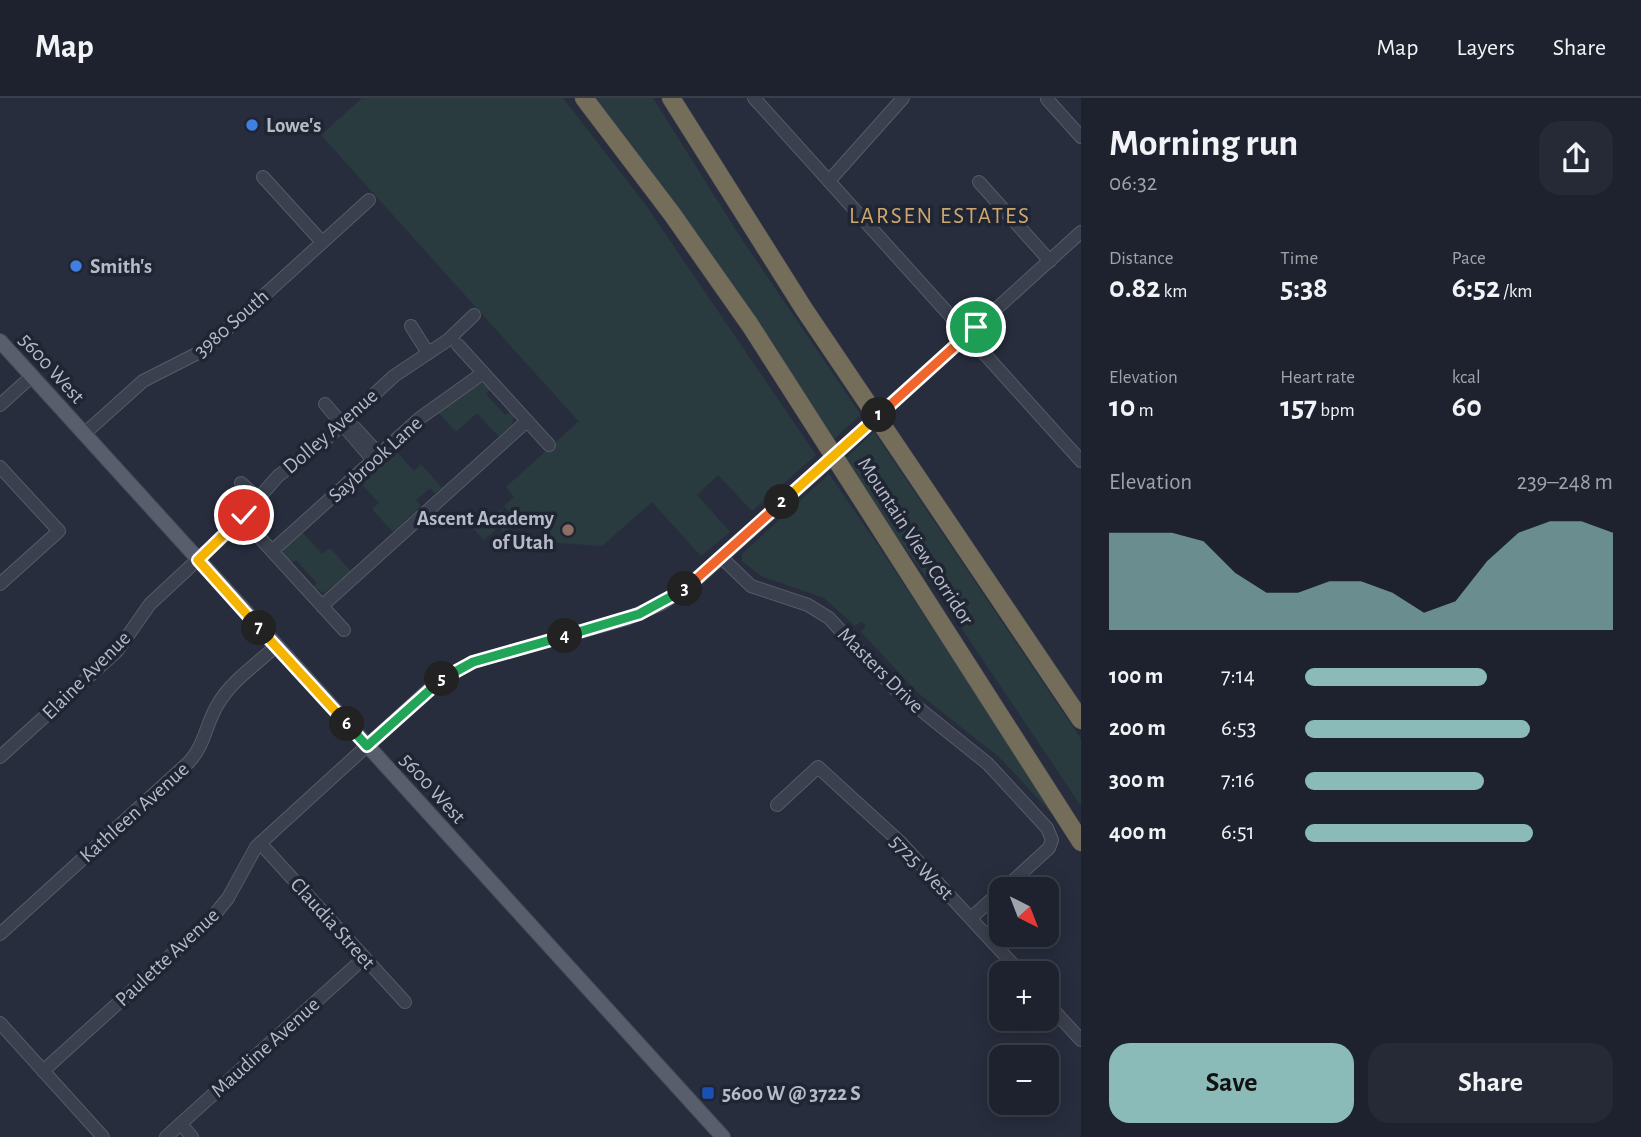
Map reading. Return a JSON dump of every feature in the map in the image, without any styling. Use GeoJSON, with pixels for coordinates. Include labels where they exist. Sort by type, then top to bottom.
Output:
{"type":"FeatureCollection","features":[{"type":"Feature","properties":{"kind":"highway","name":"Mountain View Corridor"},"geometry":{"type":"LineString","coordinates":[[584,98],[672,214],[750,325],[1081,842]]}},
{"type":"Feature","properties":{"kind":"highway","name":"Mountain View Corridor"},"geometry":{"type":"LineString","coordinates":[[671,98],[804,309],[1081,720]]}},
{"type":"Feature","properties":{"kind":"main road","name":"5600 West"},"geometry":{"type":"LineString","coordinates":[[0,341],[723,1137]]}},
{"type":"Feature","properties":{"kind":"street"},"geometry":{"type":"LineString","coordinates":[[754,98],[1081,461]]}},
{"type":"Feature","properties":{"kind":"street"},"geometry":{"type":"LineString","coordinates":[[829,181],[903,98]]}},
{"type":"Feature","properties":{"kind":"street"},"geometry":{"type":"LineString","coordinates":[[1047,100],[1081,137]]}},
{"type":"Feature","properties":{"kind":"street"},"geometry":{"type":"LineString","coordinates":[[263,177],[323,242]]}},
{"type":"Feature","properties":{"kind":"street"},"geometry":{"type":"LineString","coordinates":[[979,183],[1049,261]]}},
{"type":"Feature","properties":{"kind":"street","name":"3980 South"},"geometry":{"type":"LineString","coordinates":[[84,434],[143,381],[204,350],[369,200]]}},
{"type":"Feature","properties":{"kind":"street","name":"Paulette Avenue"},"geometry":{"type":"LineString","coordinates":[[43,1071],[216,914],[228,898],[250,854],[424,693],[453,672],[493,655],[651,609],[685,589],[1081,232]]}},
{"type":"Feature","properties":{"kind":"street","name":"Dolley Avenue"},"geometry":{"type":"LineString","coordinates":[[198,560],[278,476],[344,423],[394,376],[429,353],[474,316]]}},
{"type":"Feature","properties":{"kind":"street"},"geometry":{"type":"LineString","coordinates":[[411,326],[429,353]]}},
{"type":"Feature","properties":{"kind":"street"},"geometry":{"type":"LineString","coordinates":[[458,345],[549,445]]}},
{"type":"Feature","properties":{"kind":"street","name":"Saybrook Lane"},"geometry":{"type":"LineString","coordinates":[[272,551],[430,410],[483,373]]}},
{"type":"Feature","properties":{"kind":"street"},"geometry":{"type":"LineString","coordinates":[[0,405],[32,376]]}},
{"type":"Feature","properties":{"kind":"street"},"geometry":{"type":"LineString","coordinates":[[326,404],[344,423],[355,428],[376,457]]}},
{"type":"Feature","properties":{"kind":"street"},"geometry":{"type":"LineString","coordinates":[[322,606],[527,421]]}},
{"type":"Feature","properties":{"kind":"street"},"geometry":{"type":"LineString","coordinates":[[0,467],[59,531],[0,584]]}},
{"type":"Feature","properties":{"kind":"street"},"geometry":{"type":"LineString","coordinates":[[242,483],[258,498]]}},
{"type":"Feature","properties":{"kind":"street"},"geometry":{"type":"LineString","coordinates":[[251,528],[344,630]]}},
{"type":"Feature","properties":{"kind":"street","name":"Masters Drive"},"geometry":{"type":"LineString","coordinates":[[721,557],[751,586],[808,605],[829,618],[896,690],[988,764],[1047,828],[1052,840],[1046,851],[1017,877]]}},
{"type":"Feature","properties":{"kind":"street","name":"Elaine Avenue"},"geometry":{"type":"LineString","coordinates":[[0,757],[117,651],[150,604],[198,560]]}},
{"type":"Feature","properties":{"kind":"street","name":"Kathleen Avenue"},"geometry":{"type":"LineString","coordinates":[[0,933],[189,762],[202,746],[212,716],[224,694],[276,646]]}},
{"type":"Feature","properties":{"kind":"street","name":"5725 West"},"geometry":{"type":"LineString","coordinates":[[777,805],[818,767],[901,843],[1010,961]]}},
{"type":"Feature","properties":{"kind":"street","name":"Claudia Street"},"geometry":{"type":"LineString","coordinates":[[260,844],[405,1002]]}},
{"type":"Feature","properties":{"kind":"street"},"geometry":{"type":"LineString","coordinates":[[971,918],[989,902]]}},
{"type":"Feature","properties":{"kind":"street","name":"Maudine Avenue"},"geometry":{"type":"LineString","coordinates":[[166,1137],[364,958]]}},
{"type":"Feature","properties":{"kind":"street"},"geometry":{"type":"LineString","coordinates":[[1059,1016],[1081,1040]]}},
{"type":"Feature","properties":{"kind":"street"},"geometry":{"type":"LineString","coordinates":[[0,1023],[103,1137]]}},
{"type":"Feature","properties":{"kind":"street"},"geometry":{"type":"LineString","coordinates":[[181,1124],[192,1137]]}},
{"type":"Feature","properties":{"kind":"shaded area"},"geometry":{"type":"Polygon","coordinates":[[[362,98],[563,98],[645,204],[816,455],[752,511],[718,475],[697,495],[730,532],[701,556],[652,502],[602,546],[558,543],[527,511],[517,520],[504,506],[514,497],[506,487],[580,423],[321,135],[362,98]]]}},
{"type":"Feature","properties":{"kind":"shaded area"},"geometry":{"type":"Polygon","coordinates":[[[596,98],[653,98],[739,235],[859,412],[860,415],[830,443],[776,347],[596,98]]]}},
{"type":"Feature","properties":{"kind":"shaded area"},"geometry":{"type":"Polygon","coordinates":[[[482,383],[491,389],[486,394],[505,415],[511,411],[514,416],[512,425],[499,437],[477,413],[456,432],[436,410],[482,383]]]}},
{"type":"Feature","properties":{"kind":"shaded area"},"geometry":{"type":"Polygon","coordinates":[[[874,432],[1081,739],[1081,806],[938,593],[842,462],[874,432]]]}},
{"type":"Feature","properties":{"kind":"shaded area"},"geometry":{"type":"Polygon","coordinates":[[[393,448],[414,471],[421,464],[442,488],[435,493],[430,488],[416,500],[421,506],[393,532],[372,509],[379,503],[358,480],[393,448]]]}},
{"type":"Feature","properties":{"kind":"shaded area"},"geometry":{"type":"Polygon","coordinates":[[[829,474],[1057,819],[999,757],[918,693],[861,632],[866,626],[861,621],[855,626],[824,598],[761,576],[742,561],[742,554],[829,474]]]}},
{"type":"Feature","properties":{"kind":"shaded area"},"geometry":{"type":"Polygon","coordinates":[[[501,509],[513,523],[504,532],[499,527],[484,540],[471,526],[485,513],[491,519],[501,509]]]}},
{"type":"Feature","properties":{"kind":"shaded area"},"geometry":{"type":"Polygon","coordinates":[[[301,531],[322,554],[330,548],[351,571],[324,593],[313,587],[317,583],[296,560],[290,564],[283,555],[284,547],[301,531]]]}},
{"type":"Feature","properties":{"kind":"place","name":"Lowe's"},"geometry":{"type":"Point","coordinates":[252,125]}},
{"type":"Feature","properties":{"kind":"place","name":"Smith's"},"geometry":{"type":"Point","coordinates":[76,266]}},
{"type":"Feature","properties":{"kind":"place","name":"Ascent Academy of Utah"},"geometry":{"type":"Point","coordinates":[568,530]}},
{"type":"Feature","properties":{"kind":"place","name":"5600 W @ 3722 S"},"geometry":{"type":"Point","coordinates":[708,1093]}},
{"type":"Feature","properties":{"kind":"district","name":"LARSEN ESTATES"},"geometry":{"type":"Point","coordinates":[940,215]}},
{"type":"Feature","properties":{"kind":"route"},"geometry":{"type":"LineString","coordinates":[[244,515],[198,560],[367,746],[438,681],[460,668],[493,655],[626,619],[674,596],[695,581],[976,327]]}}]}
